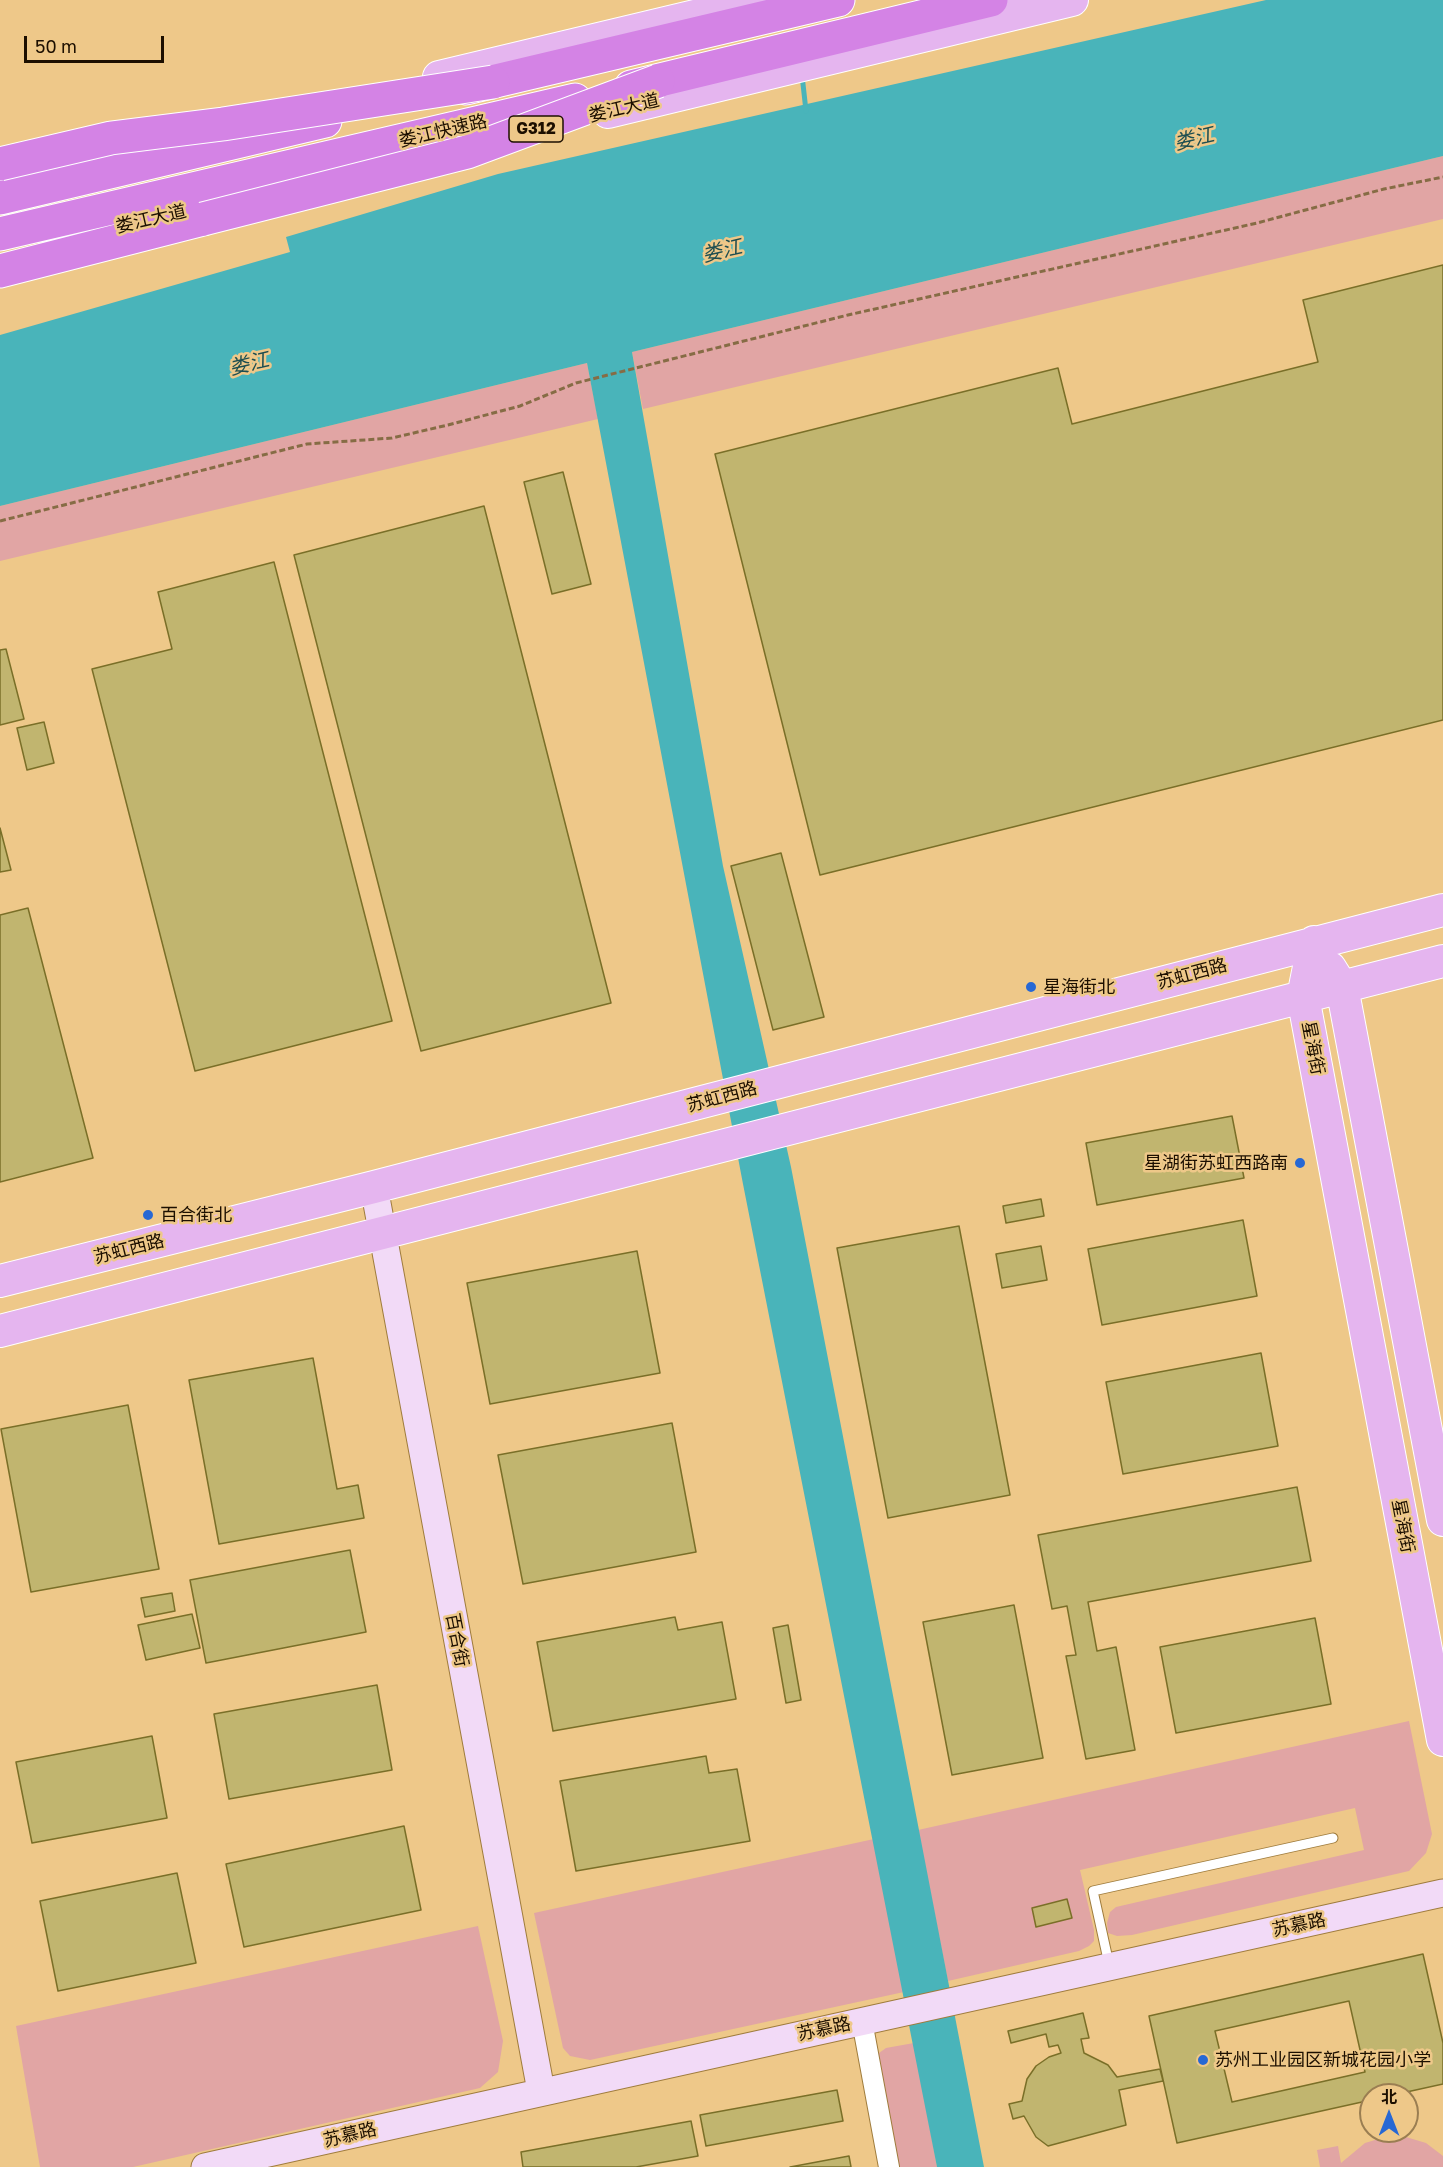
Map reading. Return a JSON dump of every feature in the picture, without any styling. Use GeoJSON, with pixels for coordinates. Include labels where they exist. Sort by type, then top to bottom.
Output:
{"type":"FeatureCollection","features":[{"type":"Feature","properties":{"kind":"highway","name":"娄江快速路"},"geometry":{"type":"LineString","coordinates":[[0,198],[838,0]]}},
{"type":"Feature","properties":{"kind":"highway","name":"娄江快速路"},"geometry":{"type":"LineString","coordinates":[[0,234],[658,81],[991,0]]}},
{"type":"Feature","properties":{"kind":"highway"},"geometry":{"type":"LineString","coordinates":[[0,271],[467,152],[658,81]]}},
{"type":"Feature","properties":{"kind":"highway"},"geometry":{"type":"LineString","coordinates":[[0,164],[111,138],[223,124],[494,82]]}},
{"type":"Feature","properties":{"kind":"main road"},"geometry":{"type":"LineString","coordinates":[[0,179],[762,0]]}},
{"type":"Feature","properties":{"kind":"main road","name":"娄江大道"},"geometry":{"type":"LineString","coordinates":[[0,254],[1072,0]]}},
{"type":"Feature","properties":{"kind":"main road","name":"苏虹西路"},"geometry":{"type":"LineString","coordinates":[[0,1281],[374,1188],[1443,910]]}},
{"type":"Feature","properties":{"kind":"main road"},"geometry":{"type":"LineString","coordinates":[[1314,942],[1342,987],[1443,1520]]}},
{"type":"Feature","properties":{"kind":"main road","name":"星海街"},"geometry":{"type":"LineString","coordinates":[[1314,942],[1303,997],[1443,1740]]}},
{"type":"Feature","properties":{"kind":"main road"},"geometry":{"type":"LineString","coordinates":[[0,1331],[1443,961]]}},
{"type":"Feature","properties":{"kind":"main road","name":"百合街"},"geometry":{"type":"LineString","coordinates":[[374,1188],[541,2091]]}},
{"type":"Feature","properties":{"kind":"main road","name":"苏慕路"},"geometry":{"type":"LineString","coordinates":[[206,2167],[1443,1893]]}},
{"type":"Feature","properties":{"kind":"street"},"geometry":{"type":"LineString","coordinates":[[862,2021],[889,2167]]}},
{"type":"Feature","properties":{"kind":"lane"},"geometry":{"type":"LineString","coordinates":[[1109,1967],[1093,1891],[1334,1838]]}},
{"type":"Feature","properties":{"kind":"path"},"geometry":{"type":"LineString","coordinates":[[0,521],[308,444],[392,438],[448,425],[519,406],[576,383],[654,363],[848,315],[1257,223],[1384,189],[1443,177]]}},
{"type":"Feature","properties":{"kind":"shaded area"},"geometry":{"type":"Polygon","coordinates":[[[1443,156],[1443,219],[643,409],[632,352],[1443,156]]]}},
{"type":"Feature","properties":{"kind":"shaded area"},"geometry":{"type":"Polygon","coordinates":[[[587,363],[598,419],[0,561],[0,506],[587,363]]]}},
{"type":"Feature","properties":{"kind":"shaded area"},"geometry":{"type":"Polygon","coordinates":[[[1409,1721],[1432,1834],[1426,1853],[1409,1871],[1132,1935],[1117,1936],[1108,1933],[1107,1923],[1110,1912],[1116,1907],[1364,1850],[1355,1808],[1080,1870],[1094,1930],[1094,1941],[1089,1946],[1079,1951],[948,1981],[918,1830],[1409,1721]]]}},
{"type":"Feature","properties":{"kind":"shaded area"},"geometry":{"type":"Polygon","coordinates":[[[874,1839],[904,1992],[590,2060],[570,2056],[563,2048],[534,1913],[874,1839]]]}},
{"type":"Feature","properties":{"kind":"shaded area"},"geometry":{"type":"Polygon","coordinates":[[[478,1926],[503,2041],[498,2072],[480,2088],[133,2167],[40,2167],[16,2026],[478,1926]]]}},
{"type":"Feature","properties":{"kind":"shaded area"},"geometry":{"type":"Polygon","coordinates":[[[914,2043],[937,2167],[897,2167],[878,2058],[879,2053],[886,2048],[914,2043]]]}},
{"type":"Feature","properties":{"kind":"shaded area"},"geometry":{"type":"Polygon","coordinates":[[[1419,2141],[1426,2143],[1443,2156],[1443,2167],[1320,2167],[1317,2150],[1338,2146],[1341,2163],[1365,2143],[1419,2143],[1419,2141]]]}},
{"type":"Feature","properties":{"kind":"water","name":"娄江"},"geometry":{"type":"Polygon","coordinates":[[[1266,0],[1443,0],[1443,156],[632,352],[723,866],[791,1167],[984,2167],[937,2167],[743,1184],[587,363],[0,506],[0,335],[290,252],[286,237],[498,174],[1266,0]]]}},
{"type":"Feature","properties":{"kind":"building"},"geometry":{"type":"Polygon","coordinates":[[[1443,265],[1443,720],[820,875],[715,454],[1058,368],[1072,424],[1318,362],[1303,300],[1443,265]]]}},
{"type":"Feature","properties":{"kind":"building"},"geometry":{"type":"Polygon","coordinates":[[[563,472],[591,584],[552,594],[524,482],[563,472]]]}},
{"type":"Feature","properties":{"kind":"building"},"geometry":{"type":"Polygon","coordinates":[[[484,506],[611,1003],[421,1051],[294,555],[484,506]]]}},
{"type":"Feature","properties":{"kind":"building"},"geometry":{"type":"Polygon","coordinates":[[[274,562],[392,1021],[195,1071],[92,669],[172,649],[158,592],[274,562]]]}},
{"type":"Feature","properties":{"kind":"building"},"geometry":{"type":"Polygon","coordinates":[[[6,649],[24,719],[0,725],[0,650],[6,649]]]}},
{"type":"Feature","properties":{"kind":"building"},"geometry":{"type":"Polygon","coordinates":[[[44,722],[54,763],[27,770],[17,728],[44,722]]]}},
{"type":"Feature","properties":{"kind":"building"},"geometry":{"type":"Polygon","coordinates":[[[0,828],[11,870],[0,872],[0,828]]]}},
{"type":"Feature","properties":{"kind":"building"},"geometry":{"type":"Polygon","coordinates":[[[781,853],[824,1017],[773,1030],[731,866],[781,853]]]}},
{"type":"Feature","properties":{"kind":"building"},"geometry":{"type":"Polygon","coordinates":[[[28,908],[93,1158],[0,1182],[0,915],[28,908]]]}},
{"type":"Feature","properties":{"kind":"building"},"geometry":{"type":"Polygon","coordinates":[[[1232,1116],[1244,1178],[1097,1205],[1086,1143],[1232,1116]]]}},
{"type":"Feature","properties":{"kind":"building"},"geometry":{"type":"Polygon","coordinates":[[[1041,1199],[1044,1216],[1006,1223],[1003,1206],[1041,1199]]]}},
{"type":"Feature","properties":{"kind":"building"},"geometry":{"type":"Polygon","coordinates":[[[1243,1220],[1257,1296],[1102,1325],[1088,1249],[1243,1220]]]}},
{"type":"Feature","properties":{"kind":"building"},"geometry":{"type":"Polygon","coordinates":[[[959,1226],[1010,1495],[888,1518],[837,1248],[959,1226]]]}},
{"type":"Feature","properties":{"kind":"building"},"geometry":{"type":"Polygon","coordinates":[[[1041,1246],[1047,1280],[1002,1288],[996,1254],[1041,1246]]]}},
{"type":"Feature","properties":{"kind":"building"},"geometry":{"type":"Polygon","coordinates":[[[637,1251],[660,1373],[490,1404],[467,1283],[637,1251]]]}},
{"type":"Feature","properties":{"kind":"building"},"geometry":{"type":"Polygon","coordinates":[[[1261,1353],[1278,1446],[1123,1474],[1106,1382],[1261,1353]]]}},
{"type":"Feature","properties":{"kind":"building"},"geometry":{"type":"Polygon","coordinates":[[[313,1358],[337,1489],[358,1485],[364,1518],[219,1544],[189,1380],[313,1358]]]}},
{"type":"Feature","properties":{"kind":"building"},"geometry":{"type":"Polygon","coordinates":[[[128,1405],[159,1569],[31,1592],[1,1429],[128,1405]]]}},
{"type":"Feature","properties":{"kind":"building"},"geometry":{"type":"Polygon","coordinates":[[[672,1423],[696,1552],[523,1584],[498,1455],[672,1423]]]}},
{"type":"Feature","properties":{"kind":"building"},"geometry":{"type":"Polygon","coordinates":[[[1297,1487],[1311,1561],[1088,1602],[1097,1651],[1116,1647],[1135,1750],[1086,1759],[1066,1656],[1076,1655],[1067,1606],[1052,1609],[1038,1535],[1297,1487]]]}},
{"type":"Feature","properties":{"kind":"building"},"geometry":{"type":"Polygon","coordinates":[[[350,1550],[366,1632],[206,1663],[190,1580],[350,1550]]]}},
{"type":"Feature","properties":{"kind":"building"},"geometry":{"type":"Polygon","coordinates":[[[172,1593],[175,1611],[145,1617],[141,1598],[172,1593]]]}},
{"type":"Feature","properties":{"kind":"building"},"geometry":{"type":"Polygon","coordinates":[[[1014,1605],[1043,1758],[952,1775],[923,1622],[1014,1605]]]}},
{"type":"Feature","properties":{"kind":"building"},"geometry":{"type":"Polygon","coordinates":[[[192,1614],[200,1648],[146,1660],[138,1625],[192,1614]]]}},
{"type":"Feature","properties":{"kind":"building"},"geometry":{"type":"Polygon","coordinates":[[[675,1617],[678,1630],[722,1622],[736,1699],[553,1731],[537,1642],[675,1617]]]}},
{"type":"Feature","properties":{"kind":"building"},"geometry":{"type":"Polygon","coordinates":[[[1315,1618],[1331,1704],[1176,1733],[1160,1647],[1315,1618]]]}},
{"type":"Feature","properties":{"kind":"building"},"geometry":{"type":"Polygon","coordinates":[[[788,1625],[801,1700],[786,1703],[773,1628],[788,1625]]]}},
{"type":"Feature","properties":{"kind":"building"},"geometry":{"type":"Polygon","coordinates":[[[377,1685],[392,1770],[229,1799],[214,1714],[377,1685]]]}},
{"type":"Feature","properties":{"kind":"building"},"geometry":{"type":"Polygon","coordinates":[[[152,1736],[167,1818],[32,1843],[16,1762],[152,1736]]]}},
{"type":"Feature","properties":{"kind":"building"},"geometry":{"type":"Polygon","coordinates":[[[706,1756],[709,1773],[737,1769],[750,1841],[576,1871],[560,1781],[706,1756]]]}},
{"type":"Feature","properties":{"kind":"building"},"geometry":{"type":"Polygon","coordinates":[[[404,1826],[421,1910],[244,1947],[226,1864],[404,1826]]]}},
{"type":"Feature","properties":{"kind":"building"},"geometry":{"type":"Polygon","coordinates":[[[177,1873],[196,1963],[58,1991],[40,1901],[177,1873]]]}},
{"type":"Feature","properties":{"kind":"building"},"geometry":{"type":"Polygon","coordinates":[[[1067,1899],[1072,1918],[1036,1927],[1032,1908],[1067,1899]]]}},
{"type":"Feature","properties":{"kind":"building"},"geometry":{"type":"Polygon","coordinates":[[[1423,1954],[1443,2043],[1443,2084],[1419,2089],[1419,2083],[1359,2083],[1359,2103],[1177,2143],[1149,2016],[1423,1954]],[[1349,2001],[1215,2031],[1232,2102],[1365,2072],[1349,2001]]]}},
{"type":"Feature","properties":{"kind":"building"},"geometry":{"type":"Polygon","coordinates":[[[1083,2013],[1089,2038],[1081,2039],[1084,2053],[1108,2065],[1117,2077],[1160,2069],[1163,2081],[1119,2090],[1126,2125],[1048,2146],[1036,2137],[1024,2116],[1013,2119],[1009,2104],[1022,2101],[1027,2079],[1036,2066],[1049,2057],[1061,2053],[1058,2045],[1049,2047],[1046,2034],[1011,2043],[1008,2031],[1083,2013]]]}},
{"type":"Feature","properties":{"kind":"building"},"geometry":{"type":"Polygon","coordinates":[[[837,2090],[843,2121],[706,2146],[700,2115],[837,2090]]]}},
{"type":"Feature","properties":{"kind":"building"},"geometry":{"type":"Polygon","coordinates":[[[691,2121],[698,2156],[636,2167],[523,2167],[521,2152],[691,2121]]]}},
{"type":"Feature","properties":{"kind":"building"},"geometry":{"type":"Polygon","coordinates":[[[849,2156],[851,2167],[790,2167],[849,2156]]]}},
{"type":"Feature","properties":{"kind":"waterway"},"geometry":{"type":"LineString","coordinates":[[802,75],[806,111]]}},
{"type":"Feature","properties":{"kind":"place","name":"星海街北"},"geometry":{"type":"Point","coordinates":[1031,987]}},
{"type":"Feature","properties":{"kind":"place","name":"星湖街苏虹西路南"},"geometry":{"type":"Point","coordinates":[1300,1163]}},
{"type":"Feature","properties":{"kind":"place","name":"百合街北"},"geometry":{"type":"Point","coordinates":[148,1215]}},
{"type":"Feature","properties":{"kind":"place","name":"苏州工业园区新城花园小学"},"geometry":{"type":"Point","coordinates":[1203,2060]}}]}
